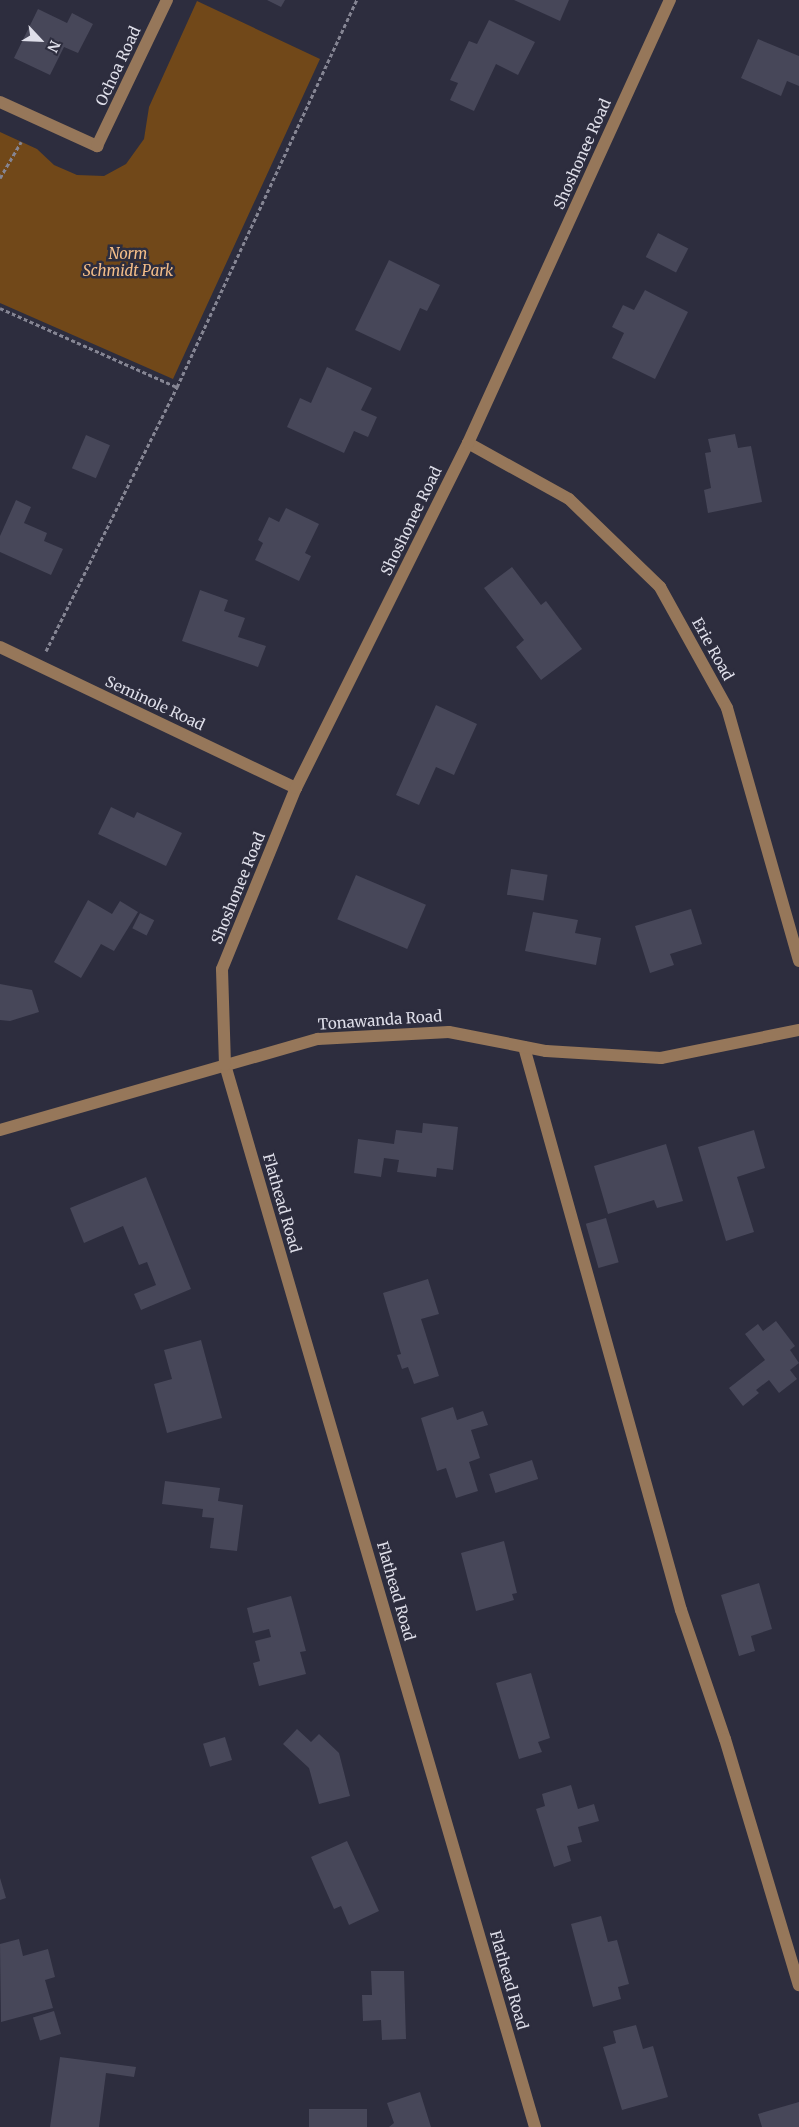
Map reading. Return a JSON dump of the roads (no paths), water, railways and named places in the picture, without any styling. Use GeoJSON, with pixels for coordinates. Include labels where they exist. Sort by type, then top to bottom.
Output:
{"type":"FeatureCollection","features":[{"type":"Feature","properties":{"kind":"street","name":"Ochoa Road"},"geometry":{"type":"LineString","coordinates":[[0,102],[98,146],[167,0]]}},
{"type":"Feature","properties":{"kind":"street","name":"Shoshonee Road"},"geometry":{"type":"LineString","coordinates":[[225,1065],[222,969],[296,788],[468,443],[670,0]]}},
{"type":"Feature","properties":{"kind":"street","name":"Erie Road"},"geometry":{"type":"LineString","coordinates":[[468,443],[570,499],[660,588],[727,708],[799,961]]}},
{"type":"Feature","properties":{"kind":"street","name":"Seminole Road"},"geometry":{"type":"LineString","coordinates":[[0,647],[296,788]]}},
{"type":"Feature","properties":{"kind":"street","name":"Tonawanda Road"},"geometry":{"type":"LineString","coordinates":[[0,1130],[225,1065],[327,1039],[449,1032],[524,1046],[661,1058],[799,1030]]}},
{"type":"Feature","properties":{"kind":"street"},"geometry":{"type":"LineString","coordinates":[[524,1046],[681,1610],[725,1739],[799,1985]]}},
{"type":"Feature","properties":{"kind":"street","name":"Flathead Road"},"geometry":{"type":"LineString","coordinates":[[225,1065],[535,2127]]}},
{"type":"Feature","properties":{"kind":"park label","name":"Norm Schmidt Park"},"geometry":{"type":"Point","coordinates":[128,262]}}]}
